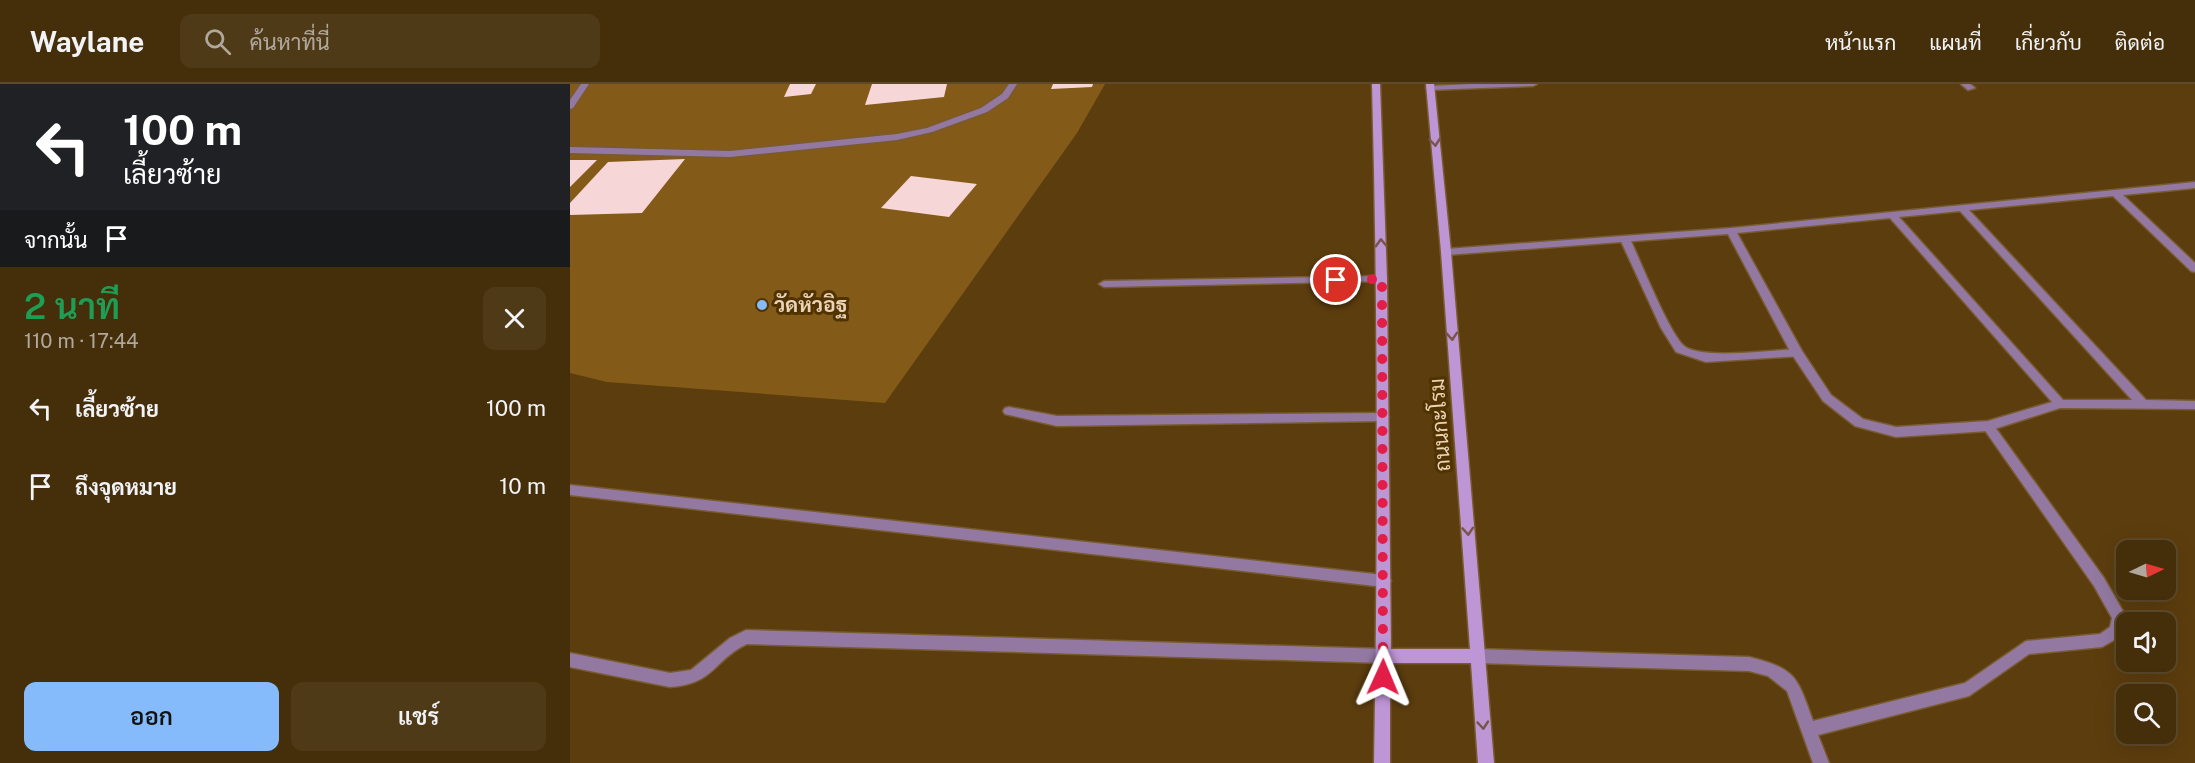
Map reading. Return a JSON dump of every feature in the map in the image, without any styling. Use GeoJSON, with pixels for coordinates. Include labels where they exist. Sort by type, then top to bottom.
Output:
{"type":"FeatureCollection","features":[{"type":"Feature","properties":{"kind":"main road"},"geometry":{"type":"LineString","coordinates":[[1376,84],[1382,279],[1384,581],[1382,763]]}},
{"type":"Feature","properties":{"kind":"main road","name":"ถนนกะโรม"},"geometry":{"type":"LineString","coordinates":[[1430,86],[1446,252],[1486,763]]}},
{"type":"Feature","properties":{"kind":"main road"},"geometry":{"type":"LineString","coordinates":[[1384,656],[1477,656]]}},
{"type":"Feature","properties":{"kind":"street"},"geometry":{"type":"LineString","coordinates":[[570,106],[585,84]]}},
{"type":"Feature","properties":{"kind":"street"},"geometry":{"type":"LineString","coordinates":[[570,150],[720,154],[897,137],[928,130],[984,110],[1005,96],[1013,84]]}},
{"type":"Feature","properties":{"kind":"street"},"geometry":{"type":"LineString","coordinates":[[1430,86],[1533,84]]}},
{"type":"Feature","properties":{"kind":"street"},"geometry":{"type":"LineString","coordinates":[[1446,252],[1731,231],[2195,185]]}},
{"type":"Feature","properties":{"kind":"street"},"geometry":{"type":"LineString","coordinates":[[2115,193],[2195,269]]}},
{"type":"Feature","properties":{"kind":"street"},"geometry":{"type":"LineString","coordinates":[[1962,208],[2143,405]]}},
{"type":"Feature","properties":{"kind":"street"},"geometry":{"type":"LineString","coordinates":[[1893,215],[2060,404]]}},
{"type":"Feature","properties":{"kind":"street"},"geometry":{"type":"LineString","coordinates":[[1731,231],[1797,353],[1827,398],[1859,423],[1896,432],[1988,426],[2060,404],[2195,405]]}},
{"type":"Feature","properties":{"kind":"street"},"geometry":{"type":"LineString","coordinates":[[1625,239],[1666,328],[1680,349],[1706,358],[1797,353]]}},
{"type":"Feature","properties":{"kind":"street"},"geometry":{"type":"LineString","coordinates":[[1104,284],[1382,279]]}},
{"type":"Feature","properties":{"kind":"street"},"geometry":{"type":"LineString","coordinates":[[1009,411],[1057,421],[1383,417]]}},
{"type":"Feature","properties":{"kind":"street"},"geometry":{"type":"LineString","coordinates":[[1811,729],[1969,689],[2026,648],[2102,640],[2116,631],[2119,617],[2099,582],[1988,426]]}},
{"type":"Feature","properties":{"kind":"street"},"geometry":{"type":"LineString","coordinates":[[570,490],[1384,581]]}},
{"type":"Feature","properties":{"kind":"street"},"geometry":{"type":"LineString","coordinates":[[570,660],[670,680],[683,680],[706,669],[727,647],[746,637],[1384,656]]}},
{"type":"Feature","properties":{"kind":"street"},"geometry":{"type":"LineString","coordinates":[[1477,656],[1749,664],[1772,670],[1793,686],[1811,729],[1821,763]]}},
{"type":"Feature","properties":{"kind":"shaded area","name":"วัดหัวอิฐ"},"geometry":{"type":"Polygon","coordinates":[[[570,84],[1105,84],[1077,133],[885,403],[607,382],[570,373],[570,84]]]}},
{"type":"Feature","properties":{"kind":"building"},"geometry":{"type":"Polygon","coordinates":[[[790,84],[816,84],[811,94],[784,97],[790,84]]]}},
{"type":"Feature","properties":{"kind":"building"},"geometry":{"type":"Polygon","coordinates":[[[872,84],[947,84],[944,97],[865,105],[872,84]]]}},
{"type":"Feature","properties":{"kind":"building"},"geometry":{"type":"Polygon","coordinates":[[[1053,84],[1093,84],[1092,87],[1051,89],[1053,84]]]}},
{"type":"Feature","properties":{"kind":"building"},"geometry":{"type":"Polygon","coordinates":[[[685,159],[642,213],[570,215],[570,203],[608,162],[685,159]]]}},
{"type":"Feature","properties":{"kind":"building"},"geometry":{"type":"Polygon","coordinates":[[[570,160],[597,160],[570,187],[570,160]]]}},
{"type":"Feature","properties":{"kind":"building"},"geometry":{"type":"Polygon","coordinates":[[[911,176],[977,184],[949,217],[881,208],[911,176]]]}},
{"type":"Feature","properties":{"kind":"place","name":"วัดหัวอิฐ"},"geometry":{"type":"Point","coordinates":[762,305]}},
{"type":"Feature","properties":{"kind":"route"},"geometry":{"type":"LineString","coordinates":[[1336,280],[1382,279],[1383,677]]}}]}
